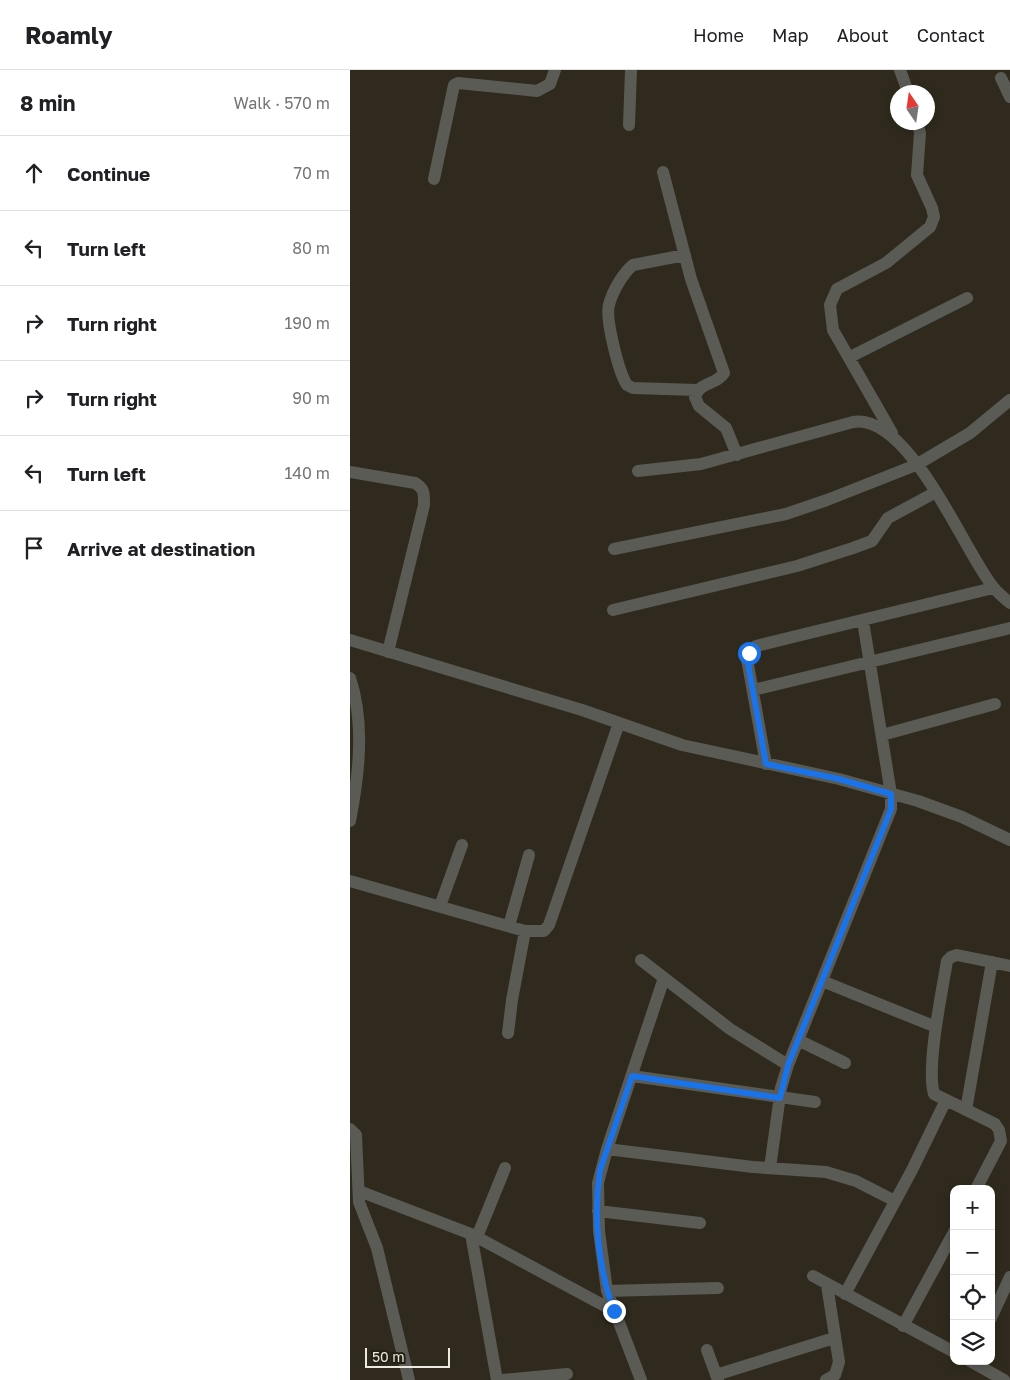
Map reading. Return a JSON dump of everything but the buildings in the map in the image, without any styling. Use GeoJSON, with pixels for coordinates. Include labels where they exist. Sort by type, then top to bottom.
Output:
{"type":"FeatureCollection","features":[{"type":"Feature","properties":{"kind":"street"},"geometry":{"type":"LineString","coordinates":[[434,179],[454,85],[458,83],[537,91],[550,84],[555,70]]}},
{"type":"Feature","properties":{"kind":"street"},"geometry":{"type":"LineString","coordinates":[[629,125],[631,70]]}},
{"type":"Feature","properties":{"kind":"street"},"geometry":{"type":"LineString","coordinates":[[900,70],[905,85]]}},
{"type":"Feature","properties":{"kind":"street"},"geometry":{"type":"LineString","coordinates":[[1001,78],[1010,97]]}},
{"type":"Feature","properties":{"kind":"street"},"geometry":{"type":"LineString","coordinates":[[919,130],[917,176],[934,217],[930,227],[886,263],[837,289],[830,305],[830,315],[833,330],[850,357],[894,438],[936,492],[993,588],[1010,602]]}},
{"type":"Feature","properties":{"kind":"street"},"geometry":{"type":"LineString","coordinates":[[664,172],[691,279],[724,373],[721,378],[702,385],[697,390],[695,397],[699,406],[726,428],[737,455]]}},
{"type":"Feature","properties":{"kind":"street"},"geometry":{"type":"LineString","coordinates":[[685,255],[633,265],[628,269],[612,298],[608,306],[608,315],[616,354],[627,385],[633,388],[697,390]]}},
{"type":"Feature","properties":{"kind":"street"},"geometry":{"type":"LineString","coordinates":[[850,357],[967,298]]}},
{"type":"Feature","properties":{"kind":"street"},"geometry":{"type":"LineString","coordinates":[[614,549],[786,514],[916,465],[970,434],[1010,400]]}},
{"type":"Feature","properties":{"kind":"street"},"geometry":{"type":"LineString","coordinates":[[638,470],[701,464],[863,420],[881,428],[894,438]]}},
{"type":"Feature","properties":{"kind":"street"},"geometry":{"type":"LineString","coordinates":[[350,472],[415,484],[422,487],[424,493],[424,505],[388,652]]}},
{"type":"Feature","properties":{"kind":"street"},"geometry":{"type":"LineString","coordinates":[[613,610],[797,566],[853,548],[872,541],[888,518],[936,492]]}},
{"type":"Feature","properties":{"kind":"street"},"geometry":{"type":"LineString","coordinates":[[766,764],[747,658],[756,646],[993,588]]}},
{"type":"Feature","properties":{"kind":"street"},"geometry":{"type":"LineString","coordinates":[[770,1168],[780,1098],[788,1065],[889,819],[891,794],[863,621]]}},
{"type":"Feature","properties":{"kind":"street"},"geometry":{"type":"LineString","coordinates":[[753,690],[1010,628]]}},
{"type":"Feature","properties":{"kind":"street"},"geometry":{"type":"LineString","coordinates":[[350,640],[619,723],[682,745],[839,779],[891,794],[962,817],[1010,840]]}},
{"type":"Feature","properties":{"kind":"street"},"geometry":{"type":"LineString","coordinates":[[350,678],[356,694],[359,748],[350,820]]}},
{"type":"Feature","properties":{"kind":"street"},"geometry":{"type":"LineString","coordinates":[[882,735],[995,704]]}},
{"type":"Feature","properties":{"kind":"street"},"geometry":{"type":"LineString","coordinates":[[350,881],[525,931],[544,932],[549,925],[619,723]]}},
{"type":"Feature","properties":{"kind":"street"},"geometry":{"type":"LineString","coordinates":[[440,906],[462,845]]}},
{"type":"Feature","properties":{"kind":"street"},"geometry":{"type":"LineString","coordinates":[[510,926],[529,855]]}},
{"type":"Feature","properties":{"kind":"street"},"geometry":{"type":"LineString","coordinates":[[508,1033],[525,931]]}},
{"type":"Feature","properties":{"kind":"street"},"geometry":{"type":"LineString","coordinates":[[978,1185],[1001,1140],[1001,1136],[995,1124],[934,1094],[932,1088],[936,1027],[947,961],[951,957],[957,955],[1010,966]]}},
{"type":"Feature","properties":{"kind":"street"},"geometry":{"type":"LineString","coordinates":[[641,960],[730,1029],[788,1065]]}},
{"type":"Feature","properties":{"kind":"street"},"geometry":{"type":"LineString","coordinates":[[966,1110],[992,962]]}},
{"type":"Feature","properties":{"kind":"street"},"geometry":{"type":"LineString","coordinates":[[641,1380],[607,1291],[598,1211],[600,1170],[664,978]]}},
{"type":"Feature","properties":{"kind":"street"},"geometry":{"type":"LineString","coordinates":[[822,981],[936,1027]]}},
{"type":"Feature","properties":{"kind":"street"},"geometry":{"type":"LineString","coordinates":[[798,1040],[846,1063]]}},
{"type":"Feature","properties":{"kind":"street"},"geometry":{"type":"LineString","coordinates":[[632,1076],[815,1102]]}},
{"type":"Feature","properties":{"kind":"street"},"geometry":{"type":"LineString","coordinates":[[845,1294],[946,1100]]}},
{"type":"Feature","properties":{"kind":"street"},"geometry":{"type":"LineString","coordinates":[[350,1129],[356,1135],[358,1191],[361,1212],[377,1248],[409,1380]]}},
{"type":"Feature","properties":{"kind":"street"},"geometry":{"type":"LineString","coordinates":[[606,1149],[770,1168],[826,1172],[841,1175],[895,1201]]}},
{"type":"Feature","properties":{"kind":"street"},"geometry":{"type":"LineString","coordinates":[[497,1380],[474,1236],[505,1168]]}},
{"type":"Feature","properties":{"kind":"street"},"geometry":{"type":"LineString","coordinates":[[358,1191],[474,1236],[614,1311]]}},
{"type":"Feature","properties":{"kind":"street"},"geometry":{"type":"LineString","coordinates":[[598,1211],[700,1223]]}},
{"type":"Feature","properties":{"kind":"street"},"geometry":{"type":"LineString","coordinates":[[903,1326],[950,1239]]}},
{"type":"Feature","properties":{"kind":"street"},"geometry":{"type":"LineString","coordinates":[[813,1276],[950,1350]]}},
{"type":"Feature","properties":{"kind":"street"},"geometry":{"type":"LineString","coordinates":[[995,1309],[1010,1277]]}},
{"type":"Feature","properties":{"kind":"street"},"geometry":{"type":"LineString","coordinates":[[826,1380],[835,1375],[838,1368],[827,1285]]}},
{"type":"Feature","properties":{"kind":"street"},"geometry":{"type":"LineString","coordinates":[[607,1291],[718,1288]]}},
{"type":"Feature","properties":{"kind":"street"},"geometry":{"type":"LineString","coordinates":[[707,1350],[717,1378],[834,1338]]}},
{"type":"Feature","properties":{"kind":"street"},"geometry":{"type":"LineString","coordinates":[[976,1365],[1004,1380]]}},
{"type":"Feature","properties":{"kind":"street"},"geometry":{"type":"LineString","coordinates":[[502,1380],[568,1374]]}},
{"type":"Feature","properties":{"kind":"route"},"geometry":{"type":"LineString","coordinates":[[614,1311],[607,1291],[602,1266],[598,1183],[606,1149],[632,1076],[780,1098],[788,1065],[889,819],[891,794],[839,779],[766,764],[747,658],[749,653]]}}]}
